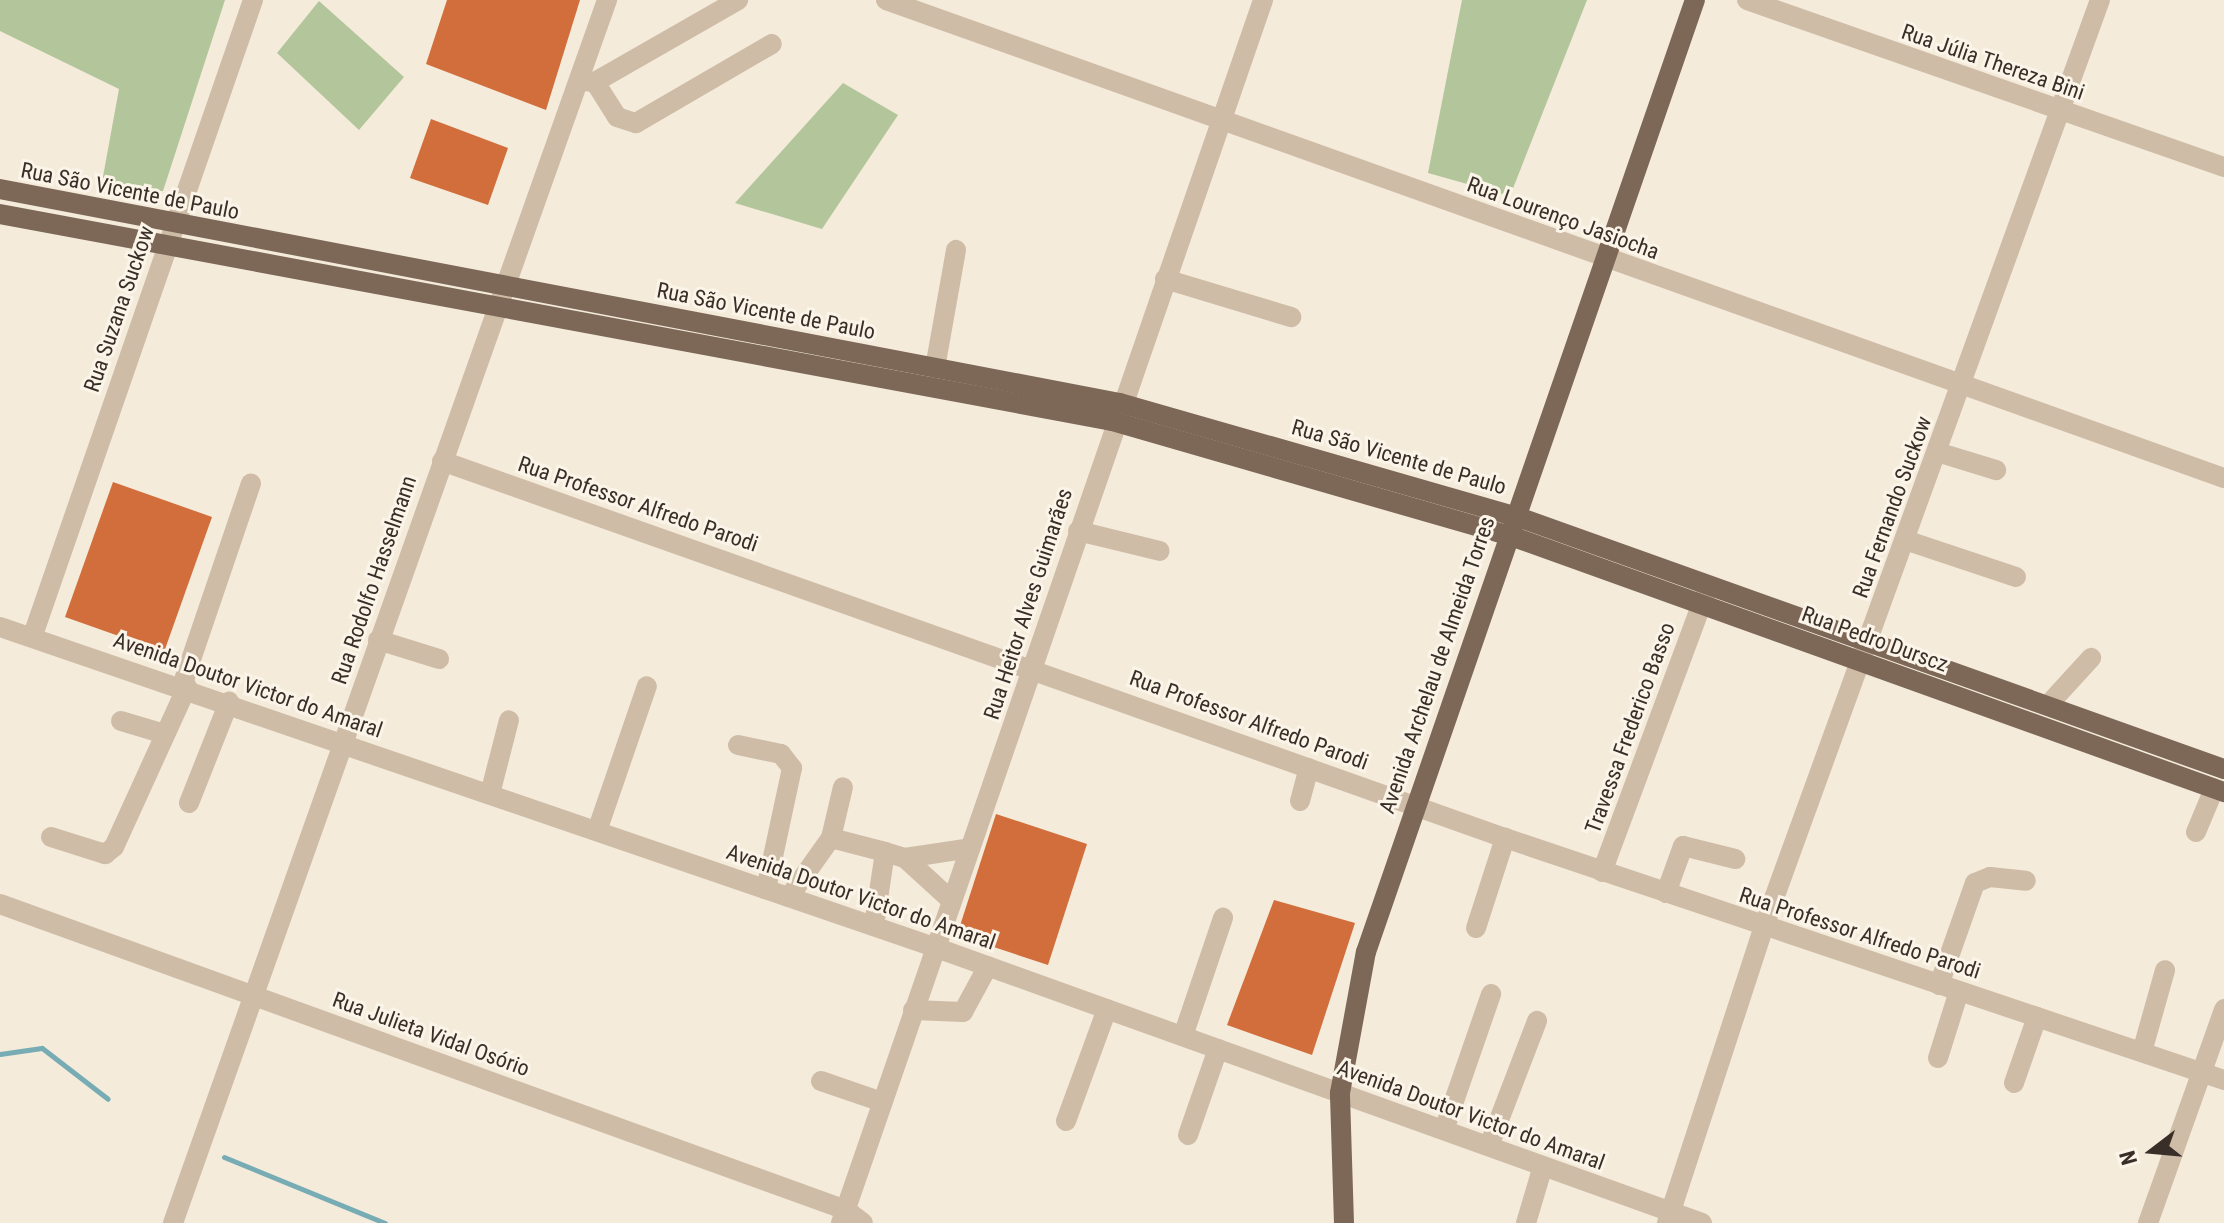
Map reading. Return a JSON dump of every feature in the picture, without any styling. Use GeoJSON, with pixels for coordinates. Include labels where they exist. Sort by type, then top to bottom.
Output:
{"type":"FeatureCollection","features":[{"type":"Feature","properties":{"kind":"main road","name":"Avenida Archelau de Almeida Torres"},"geometry":{"type":"LineString","coordinates":[[1344,1223],[1340,1093],[1366,952],[1413,806],[1695,0]]}},
{"type":"Feature","properties":{"kind":"main road","name":"Rua São Vicente de Paulo"},"geometry":{"type":"LineString","coordinates":[[0,189],[174,225],[935,368],[1116,412],[1512,525]]}},
{"type":"Feature","properties":{"kind":"main road"},"geometry":{"type":"LineString","coordinates":[[94,233],[99,209]]}},
{"type":"Feature","properties":{"kind":"main road","name":"Rua São Vicente de Paulo"},"geometry":{"type":"LineString","coordinates":[[0,214],[165,248],[1116,412]]}},
{"type":"Feature","properties":{"kind":"main road","name":"Rua Pedro Durscz"},"geometry":{"type":"LineString","coordinates":[[1512,525],[1865,652],[2219,791]]}},
{"type":"Feature","properties":{"kind":"main road","name":"Rua Pedro Durscz"},"geometry":{"type":"LineString","coordinates":[[1865,652],[2048,705],[2224,769]]}},
{"type":"Feature","properties":{"kind":"street","name":"Rua Suzana Suckow"},"geometry":{"type":"LineString","coordinates":[[33,635],[253,0]]}},
{"type":"Feature","properties":{"kind":"street","name":"Rua Rodolfo Hasselmann"},"geometry":{"type":"LineString","coordinates":[[173,1223],[503,285],[586,81],[607,0]]}},
{"type":"Feature","properties":{"kind":"street"},"geometry":{"type":"LineString","coordinates":[[738,0],[586,81],[617,117],[636,123],[772,44]]}},
{"type":"Feature","properties":{"kind":"street","name":"Rua Lourenço Jasiocha"},"geometry":{"type":"LineString","coordinates":[[886,0],[1959,388],[2224,478]]}},
{"type":"Feature","properties":{"kind":"street","name":"Rua Heitor Alves Guimarães"},"geometry":{"type":"LineString","coordinates":[[844,1217],[934,947],[1035,668],[1116,412],[1263,0]]}},
{"type":"Feature","properties":{"kind":"street","name":"Rua Júlia Thereza Bini"},"geometry":{"type":"LineString","coordinates":[[1747,0],[2224,167]]}},
{"type":"Feature","properties":{"kind":"street","name":"Rua Fernando Suckow"},"geometry":{"type":"LineString","coordinates":[[1668,1217],[1764,926],[2100,0]]}},
{"type":"Feature","properties":{"kind":"street"},"geometry":{"type":"LineString","coordinates":[[935,368],[956,250]]}},
{"type":"Feature","properties":{"kind":"street"},"geometry":{"type":"LineString","coordinates":[[1165,279],[1291,317]]}},
{"type":"Feature","properties":{"kind":"street"},"geometry":{"type":"LineString","coordinates":[[1937,452],[1996,470]]}},
{"type":"Feature","properties":{"kind":"street","name":"Rua Professor Alfredo Parodi"},"geometry":{"type":"LineString","coordinates":[[442,461],[1035,668],[1602,872],[2224,1080]]}},
{"type":"Feature","properties":{"kind":"street"},"geometry":{"type":"LineString","coordinates":[[51,837],[110,852],[184,686],[251,483]]}},
{"type":"Feature","properties":{"kind":"street"},"geometry":{"type":"LineString","coordinates":[[1078,531],[1160,551]]}},
{"type":"Feature","properties":{"kind":"street"},"geometry":{"type":"LineString","coordinates":[[1905,540],[2016,577]]}},
{"type":"Feature","properties":{"kind":"street","name":"Travessa Frederico Basso"},"geometry":{"type":"LineString","coordinates":[[1602,872],[1706,593]]}},
{"type":"Feature","properties":{"kind":"street","name":"Avenida Doutor Victor do Amaral"},"geometry":{"type":"LineString","coordinates":[[0,627],[33,635],[184,686],[934,947],[1489,1146],[1668,1217],[1702,1223]]}},
{"type":"Feature","properties":{"kind":"street"},"geometry":{"type":"LineString","coordinates":[[378,640],[439,659]]}},
{"type":"Feature","properties":{"kind":"street"},"geometry":{"type":"LineString","coordinates":[[2048,705],[2091,658]]}},
{"type":"Feature","properties":{"kind":"street"},"geometry":{"type":"LineString","coordinates":[[597,831],[647,686]]}},
{"type":"Feature","properties":{"kind":"street"},"geometry":{"type":"LineString","coordinates":[[189,803],[229,702]]}},
{"type":"Feature","properties":{"kind":"street"},"geometry":{"type":"LineString","coordinates":[[490,794],[509,720]]}},
{"type":"Feature","properties":{"kind":"street"},"geometry":{"type":"LineString","coordinates":[[121,721],[165,734]]}},
{"type":"Feature","properties":{"kind":"street"},"geometry":{"type":"LineString","coordinates":[[738,745],[781,754],[792,768],[766,889]]}},
{"type":"Feature","properties":{"kind":"street"},"geometry":{"type":"LineString","coordinates":[[1300,801],[1309,768]]}},
{"type":"Feature","properties":{"kind":"street"},"geometry":{"type":"LineString","coordinates":[[789,897],[831,838],[843,787]]}},
{"type":"Feature","properties":{"kind":"street"},"geometry":{"type":"LineString","coordinates":[[2196,832],[2219,791]]}},
{"type":"Feature","properties":{"kind":"street"},"geometry":{"type":"LineString","coordinates":[[831,838],[895,855],[970,848]]}},
{"type":"Feature","properties":{"kind":"street"},"geometry":{"type":"LineString","coordinates":[[1476,928],[1505,838]]}},
{"type":"Feature","properties":{"kind":"street"},"geometry":{"type":"LineString","coordinates":[[1666,893],[1683,846],[1735,859]]}},
{"type":"Feature","properties":{"kind":"street"},"geometry":{"type":"LineString","coordinates":[[895,855],[951,900]]}},
{"type":"Feature","properties":{"kind":"street"},"geometry":{"type":"LineString","coordinates":[[874,926],[895,855]]}},
{"type":"Feature","properties":{"kind":"street"},"geometry":{"type":"LineString","coordinates":[[1938,1058],[1949,988],[1975,883],[1990,877],[2026,881]]}},
{"type":"Feature","properties":{"kind":"street","name":"Rua Julieta Vidal Osório"},"geometry":{"type":"LineString","coordinates":[[0,904],[863,1223]]}},
{"type":"Feature","properties":{"kind":"street"},"geometry":{"type":"LineString","coordinates":[[1183,1036],[1223,918]]}},
{"type":"Feature","properties":{"kind":"street"},"geometry":{"type":"LineString","coordinates":[[913,1010],[963,1012],[988,966]]}},
{"type":"Feature","properties":{"kind":"street"},"geometry":{"type":"LineString","coordinates":[[2142,1052],[2165,970]]}},
{"type":"Feature","properties":{"kind":"street"},"geometry":{"type":"LineString","coordinates":[[1444,1130],[1491,994]]}},
{"type":"Feature","properties":{"kind":"street"},"geometry":{"type":"LineString","coordinates":[[1066,1121],[1107,1009]]}},
{"type":"Feature","properties":{"kind":"street"},"geometry":{"type":"LineString","coordinates":[[2148,1223],[2224,1009]]}},
{"type":"Feature","properties":{"kind":"street"},"geometry":{"type":"LineString","coordinates":[[2014,1083],[2037,1017]]}},
{"type":"Feature","properties":{"kind":"street"},"geometry":{"type":"LineString","coordinates":[[1489,1146],[1537,1021]]}},
{"type":"Feature","properties":{"kind":"street"},"geometry":{"type":"LineString","coordinates":[[1188,1135],[1218,1049]]}},
{"type":"Feature","properties":{"kind":"street"},"geometry":{"type":"LineString","coordinates":[[821,1081],[882,1102]]}},
{"type":"Feature","properties":{"kind":"street"},"geometry":{"type":"LineString","coordinates":[[1526,1223],[1543,1166]]}},
{"type":"Feature","properties":{"kind":"green space"},"geometry":{"type":"Polygon","coordinates":[[[0,0],[225,0],[163,191],[100,193],[119,89],[0,31],[0,0]]]}},
{"type":"Feature","properties":{"kind":"green space"},"geometry":{"type":"Polygon","coordinates":[[[1462,0],[1587,0],[1510,196],[1428,173],[1462,0]]]}},
{"type":"Feature","properties":{"kind":"green space"},"geometry":{"type":"Polygon","coordinates":[[[319,1],[404,77],[359,130],[277,53],[319,1]]]}},
{"type":"Feature","properties":{"kind":"green space"},"geometry":{"type":"Polygon","coordinates":[[[843,83],[898,115],[822,229],[735,203],[843,83]]]}},
{"type":"Feature","properties":{"kind":"building"},"geometry":{"type":"Polygon","coordinates":[[[447,0],[580,0],[546,110],[426,64],[447,0]]]}},
{"type":"Feature","properties":{"kind":"building"},"geometry":{"type":"Polygon","coordinates":[[[431,119],[508,148],[488,205],[410,178],[431,119]]]}},
{"type":"Feature","properties":{"kind":"building"},"geometry":{"type":"Polygon","coordinates":[[[113,482],[212,517],[164,652],[65,617],[113,482]]]}},
{"type":"Feature","properties":{"kind":"building"},"geometry":{"type":"Polygon","coordinates":[[[996,814],[1087,844],[1048,965],[957,935],[996,814]]]}},
{"type":"Feature","properties":{"kind":"building"},"geometry":{"type":"Polygon","coordinates":[[[1274,900],[1355,923],[1312,1055],[1227,1025],[1274,900]]]}},
{"type":"Feature","properties":{"kind":"waterway"},"geometry":{"type":"LineString","coordinates":[[0,1054],[42,1048],[108,1099]]}},
{"type":"Feature","properties":{"kind":"waterway"},"geometry":{"type":"LineString","coordinates":[[224,1157],[385,1223]]}}]}
